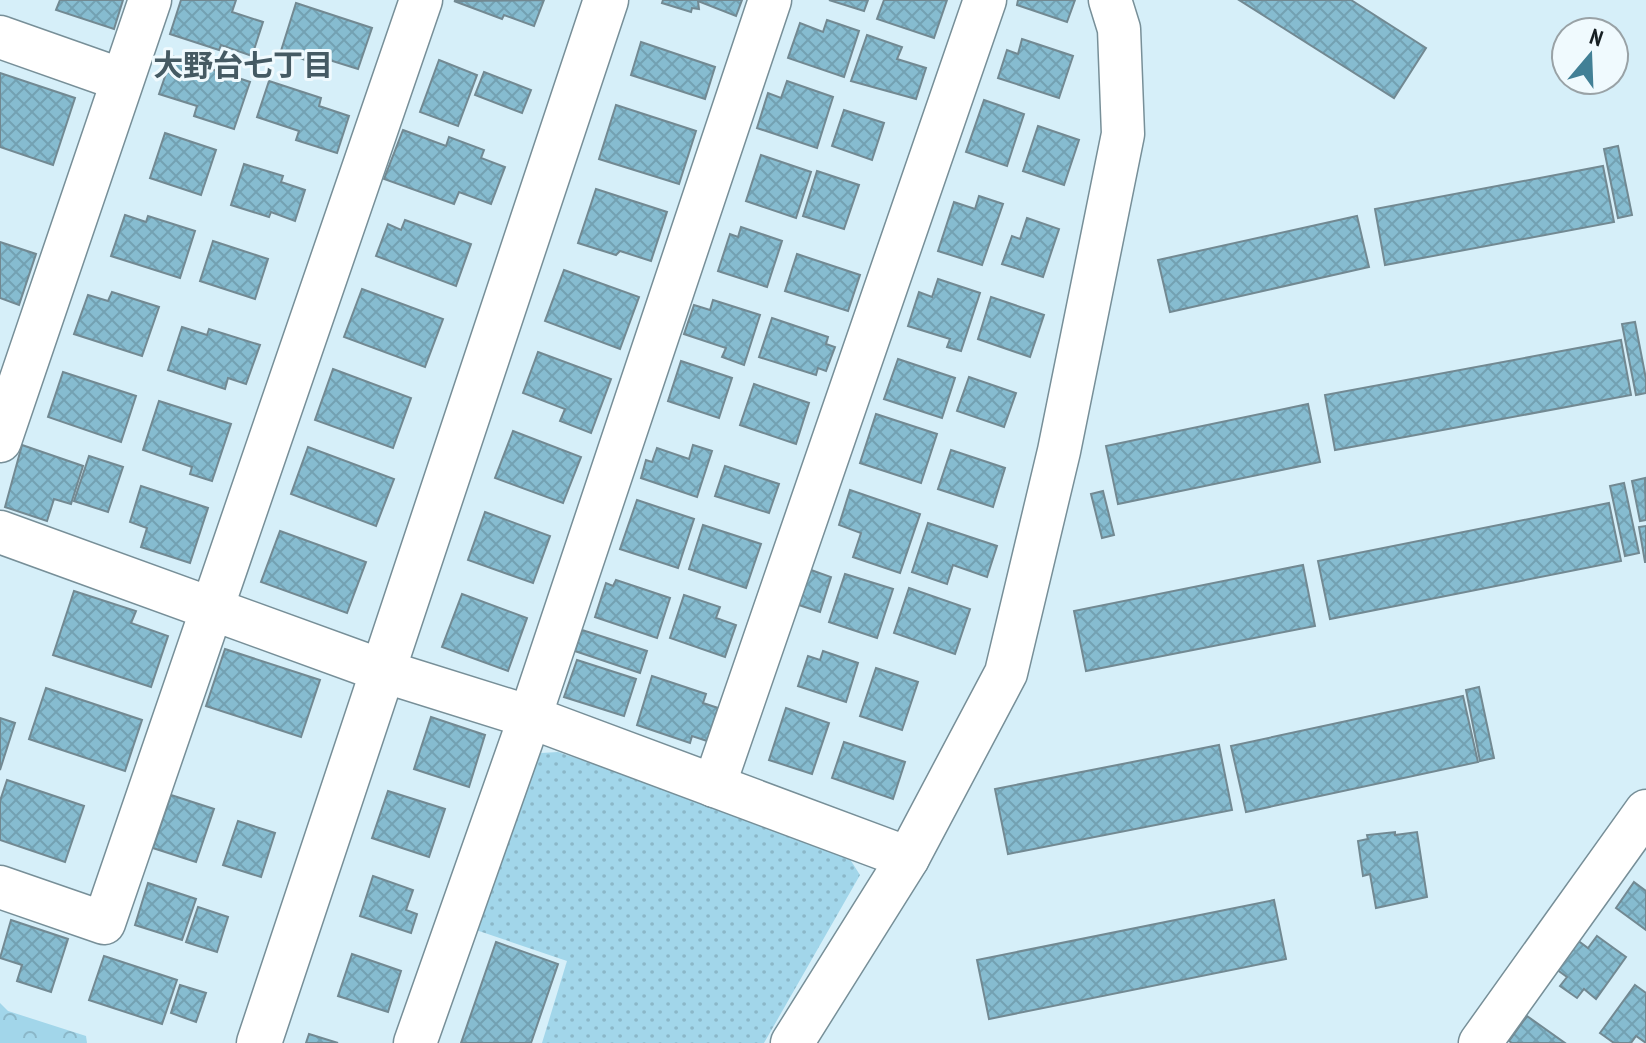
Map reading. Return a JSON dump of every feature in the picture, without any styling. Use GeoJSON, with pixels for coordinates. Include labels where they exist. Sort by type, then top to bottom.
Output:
{"type":"FeatureCollection","features":[{"type":"Feature","properties":{"kind":"street"},"geometry":{"type":"LineString","coordinates":[[0,441],[150,0]]}},
{"type":"Feature","properties":{"kind":"street"},"geometry":{"type":"LineString","coordinates":[[0,887],[104,923],[421,0]]}},
{"type":"Feature","properties":{"kind":"street"},"geometry":{"type":"LineString","coordinates":[[259,1043],[606,0]]}},
{"type":"Feature","properties":{"kind":"street"},"geometry":{"type":"LineString","coordinates":[[415,1043],[530,717],[770,0]]}},
{"type":"Feature","properties":{"kind":"street"},"geometry":{"type":"LineString","coordinates":[[714,786],[985,0]]}},
{"type":"Feature","properties":{"kind":"street"},"geometry":{"type":"LineString","coordinates":[[792,1043],[908,858],[1006,673],[1049,492],[1123,134],[1119,29],[1110,0]]}},
{"type":"Feature","properties":{"kind":"street"},"geometry":{"type":"LineString","coordinates":[[0,37],[122,80]]}},
{"type":"Feature","properties":{"kind":"street"},"geometry":{"type":"LineString","coordinates":[[0,532],[383,671],[530,717],[908,858]]}},
{"type":"Feature","properties":{"kind":"street"},"geometry":{"type":"LineString","coordinates":[[1480,1043],[1646,811]]}},
{"type":"Feature","properties":{"kind":"green space"},"geometry":{"type":"Polygon","coordinates":[[[558,752],[833,845],[846,853],[860,875],[764,1043],[542,1043],[567,961],[473,929],[531,762],[541,753],[558,752]]]}},
{"type":"Feature","properties":{"kind":"green space"},"geometry":{"type":"Polygon","coordinates":[[[0,1003],[8,1011],[86,1036],[87,1043],[0,1043],[0,1003]]]}},
{"type":"Feature","properties":{"kind":"building"},"geometry":{"type":"Polygon","coordinates":[[[60,0],[123,0],[114,29],[56,10],[60,0]]]}},
{"type":"Feature","properties":{"kind":"building"},"geometry":{"type":"Polygon","coordinates":[[[181,0],[236,0],[232,12],[263,22],[252,56],[221,45],[219,50],[170,34],[181,0]]]}},
{"type":"Feature","properties":{"kind":"building"},"geometry":{"type":"Polygon","coordinates":[[[544,0],[534,26],[504,15],[502,19],[454,1],[544,0]]]}},
{"type":"Feature","properties":{"kind":"building"},"geometry":{"type":"Polygon","coordinates":[[[663,0],[742,0],[736,16],[698,1],[699,9],[692,8],[691,12],[662,3],[663,0]]]}},
{"type":"Feature","properties":{"kind":"building"},"geometry":{"type":"Polygon","coordinates":[[[829,0],[868,0],[864,11],[829,0]]]}},
{"type":"Feature","properties":{"kind":"building"},"geometry":{"type":"Polygon","coordinates":[[[884,0],[947,0],[934,38],[877,19],[884,0]]]}},
{"type":"Feature","properties":{"kind":"building"},"geometry":{"type":"Polygon","coordinates":[[[1018,0],[1075,0],[1067,22],[1017,5],[1018,0]]]}},
{"type":"Feature","properties":{"kind":"building"},"geometry":{"type":"Polygon","coordinates":[[[1239,0],[1351,0],[1426,48],[1394,98],[1239,0]]]}},
{"type":"Feature","properties":{"kind":"building"},"geometry":{"type":"Polygon","coordinates":[[[296,3],[372,28],[358,69],[307,53],[305,60],[281,51],[296,3]]]}},
{"type":"Feature","properties":{"kind":"building"},"geometry":{"type":"Polygon","coordinates":[[[827,20],[859,31],[844,77],[788,58],[800,23],[823,32],[827,20]]]}},
{"type":"Feature","properties":{"kind":"building"},"geometry":{"type":"Polygon","coordinates":[[[867,35],[902,47],[897,59],[926,68],[916,99],[851,81],[867,35]]]}},
{"type":"Feature","properties":{"kind":"building"},"geometry":{"type":"Polygon","coordinates":[[[1022,39],[1073,56],[1059,98],[998,78],[1007,50],[1018,54],[1022,39]]]}},
{"type":"Feature","properties":{"kind":"building"},"geometry":{"type":"Polygon","coordinates":[[[641,42],[715,67],[705,99],[631,75],[641,42]]]}},
{"type":"Feature","properties":{"kind":"building"},"geometry":{"type":"Polygon","coordinates":[[[172,56],[250,82],[234,129],[194,116],[197,106],[159,94],[172,56]]]}},
{"type":"Feature","properties":{"kind":"building"},"geometry":{"type":"Polygon","coordinates":[[[439,60],[477,75],[458,126],[420,112],[439,60]]]}},
{"type":"Feature","properties":{"kind":"building"},"geometry":{"type":"Polygon","coordinates":[[[484,72],[531,90],[522,113],[475,95],[484,72]]]}},
{"type":"Feature","properties":{"kind":"building"},"geometry":{"type":"Polygon","coordinates":[[[0,73],[75,98],[53,165],[0,147],[0,73]]]}},
{"type":"Feature","properties":{"kind":"building"},"geometry":{"type":"Polygon","coordinates":[[[269,81],[321,98],[319,106],[349,116],[337,153],[296,140],[299,131],[257,117],[269,81]]]}},
{"type":"Feature","properties":{"kind":"building"},"geometry":{"type":"Polygon","coordinates":[[[787,81],[833,97],[817,148],[757,128],[768,93],[781,98],[787,81]]]}},
{"type":"Feature","properties":{"kind":"building"},"geometry":{"type":"Polygon","coordinates":[[[984,100],[1024,114],[1007,166],[966,152],[984,100]]]}},
{"type":"Feature","properties":{"kind":"building"},"geometry":{"type":"Polygon","coordinates":[[[616,105],[696,131],[679,184],[599,159],[616,105]]]}},
{"type":"Feature","properties":{"kind":"building"},"geometry":{"type":"Polygon","coordinates":[[[844,110],[884,123],[872,160],[832,146],[844,110]]]}},
{"type":"Feature","properties":{"kind":"building"},"geometry":{"type":"Polygon","coordinates":[[[1038,126],[1079,140],[1064,185],[1023,171],[1038,126]]]}},
{"type":"Feature","properties":{"kind":"building"},"geometry":{"type":"Polygon","coordinates":[[[403,130],[446,146],[449,137],[484,150],[481,158],[505,167],[491,204],[459,192],[454,204],[384,179],[403,130]]]}},
{"type":"Feature","properties":{"kind":"building"},"geometry":{"type":"Polygon","coordinates":[[[165,133],[216,150],[201,195],[150,178],[165,133]]]}},
{"type":"Feature","properties":{"kind":"building"},"geometry":{"type":"Polygon","coordinates":[[[1618,146],[1632,215],[1618,218],[1604,149],[1618,146]]]}},
{"type":"Feature","properties":{"kind":"building"},"geometry":{"type":"Polygon","coordinates":[[[761,155],[811,172],[796,218],[746,201],[761,155]]]}},
{"type":"Feature","properties":{"kind":"building"},"geometry":{"type":"Polygon","coordinates":[[[244,164],[283,176],[281,182],[305,190],[295,221],[271,212],[269,217],[231,205],[244,164]]]}},
{"type":"Feature","properties":{"kind":"building"},"geometry":{"type":"Polygon","coordinates":[[[1603,166],[1614,222],[1385,265],[1375,209],[1603,166]]]}},
{"type":"Feature","properties":{"kind":"building"},"geometry":{"type":"Polygon","coordinates":[[[817,171],[859,185],[844,229],[803,216],[817,171]]]}},
{"type":"Feature","properties":{"kind":"building"},"geometry":{"type":"Polygon","coordinates":[[[596,189],[667,212],[651,261],[620,251],[616,255],[578,243],[596,189]]]}},
{"type":"Feature","properties":{"kind":"building"},"geometry":{"type":"Polygon","coordinates":[[[979,196],[1003,204],[982,265],[938,251],[954,202],[975,209],[979,196]]]}},
{"type":"Feature","properties":{"kind":"building"},"geometry":{"type":"Polygon","coordinates":[[[125,215],[146,222],[148,216],[195,231],[180,278],[111,256],[125,215]]]}},
{"type":"Feature","properties":{"kind":"building"},"geometry":{"type":"Polygon","coordinates":[[[1357,216],[1369,267],[1170,312],[1158,260],[1357,216]]]}},
{"type":"Feature","properties":{"kind":"building"},"geometry":{"type":"Polygon","coordinates":[[[1027,218],[1059,229],[1043,277],[1002,264],[1012,236],[1020,239],[1027,218]]]}},
{"type":"Feature","properties":{"kind":"building"},"geometry":{"type":"Polygon","coordinates":[[[405,220],[471,244],[456,286],[376,256],[388,224],[401,230],[405,220]]]}},
{"type":"Feature","properties":{"kind":"building"},"geometry":{"type":"Polygon","coordinates":[[[741,227],[782,241],[767,287],[718,271],[730,234],[738,237],[741,227]]]}},
{"type":"Feature","properties":{"kind":"building"},"geometry":{"type":"Polygon","coordinates":[[[213,241],[268,259],[255,299],[200,281],[213,241]]]}},
{"type":"Feature","properties":{"kind":"building"},"geometry":{"type":"Polygon","coordinates":[[[0,242],[36,254],[19,305],[0,298],[0,242]]]}},
{"type":"Feature","properties":{"kind":"building"},"geometry":{"type":"Polygon","coordinates":[[[797,254],[860,275],[848,311],[785,291],[797,254]]]}},
{"type":"Feature","properties":{"kind":"building"},"geometry":{"type":"Polygon","coordinates":[[[564,270],[639,297],[620,349],[545,321],[564,270]]]}},
{"type":"Feature","properties":{"kind":"building"},"geometry":{"type":"Polygon","coordinates":[[[938,279],[980,293],[961,351],[947,347],[950,339],[908,326],[919,292],[932,297],[938,279]]]}},
{"type":"Feature","properties":{"kind":"building"},"geometry":{"type":"Polygon","coordinates":[[[362,289],[443,319],[425,367],[344,337],[362,289]]]}},
{"type":"Feature","properties":{"kind":"building"},"geometry":{"type":"Polygon","coordinates":[[[112,292],[159,307],[142,356],[74,334],[88,295],[108,301],[112,292]]]}},
{"type":"Feature","properties":{"kind":"building"},"geometry":{"type":"Polygon","coordinates":[[[991,297],[1044,315],[1030,357],[978,339],[991,297]]]}},
{"type":"Feature","properties":{"kind":"building"},"geometry":{"type":"Polygon","coordinates":[[[713,300],[760,315],[744,365],[722,357],[726,348],[684,334],[694,305],[710,310],[713,300]]]}},
{"type":"Feature","properties":{"kind":"building"},"geometry":{"type":"Polygon","coordinates":[[[772,318],[828,337],[826,344],[835,347],[826,371],[818,368],[816,375],[759,357],[772,318]]]}},
{"type":"Feature","properties":{"kind":"building"},"geometry":{"type":"Polygon","coordinates":[[[1635,322],[1646,379],[1646,393],[1636,395],[1622,324],[1635,322]]]}},
{"type":"Feature","properties":{"kind":"building"},"geometry":{"type":"Polygon","coordinates":[[[182,327],[207,335],[209,329],[260,345],[246,384],[228,378],[225,389],[168,370],[182,327]]]}},
{"type":"Feature","properties":{"kind":"building"},"geometry":{"type":"Polygon","coordinates":[[[1621,340],[1631,395],[1335,450],[1325,395],[1621,340]]]}},
{"type":"Feature","properties":{"kind":"building"},"geometry":{"type":"Polygon","coordinates":[[[538,352],[611,379],[591,433],[560,421],[565,409],[523,393],[538,352]]]}},
{"type":"Feature","properties":{"kind":"building"},"geometry":{"type":"Polygon","coordinates":[[[898,359],[955,378],[942,418],[884,399],[898,359]]]}},
{"type":"Feature","properties":{"kind":"building"},"geometry":{"type":"Polygon","coordinates":[[[681,361],[732,378],[719,418],[668,401],[681,361]]]}},
{"type":"Feature","properties":{"kind":"building"},"geometry":{"type":"Polygon","coordinates":[[[333,369],[411,398],[393,448],[315,420],[333,369]]]}},
{"type":"Feature","properties":{"kind":"building"},"geometry":{"type":"Polygon","coordinates":[[[63,372],[136,396],[121,442],[48,417],[63,372]]]}},
{"type":"Feature","properties":{"kind":"building"},"geometry":{"type":"Polygon","coordinates":[[[969,377],[1016,393],[1004,427],[957,411],[969,377]]]}},
{"type":"Feature","properties":{"kind":"building"},"geometry":{"type":"Polygon","coordinates":[[[754,384],[809,403],[796,444],[740,425],[754,384]]]}},
{"type":"Feature","properties":{"kind":"building"},"geometry":{"type":"Polygon","coordinates":[[[159,401],[231,424],[212,481],[190,474],[192,467],[143,450],[159,401]]]}},
{"type":"Feature","properties":{"kind":"building"},"geometry":{"type":"Polygon","coordinates":[[[1308,404],[1320,462],[1118,504],[1106,446],[1308,404]]]}},
{"type":"Feature","properties":{"kind":"building"},"geometry":{"type":"Polygon","coordinates":[[[876,414],[937,434],[921,483],[860,463],[876,414]]]}},
{"type":"Feature","properties":{"kind":"building"},"geometry":{"type":"Polygon","coordinates":[[[513,431],[581,457],[563,503],[495,478],[513,431]]]}},
{"type":"Feature","properties":{"kind":"building"},"geometry":{"type":"Polygon","coordinates":[[[22,445],[83,466],[71,504],[54,499],[47,521],[5,507],[22,445]]]}},
{"type":"Feature","properties":{"kind":"building"},"geometry":{"type":"Polygon","coordinates":[[[693,445],[712,451],[697,497],[641,478],[646,460],[652,462],[657,448],[689,459],[693,445]]]}},
{"type":"Feature","properties":{"kind":"building"},"geometry":{"type":"Polygon","coordinates":[[[308,447],[394,479],[376,526],[291,494],[308,447]]]}},
{"type":"Feature","properties":{"kind":"building"},"geometry":{"type":"Polygon","coordinates":[[[951,450],[1005,468],[993,507],[938,489],[951,450]]]}},
{"type":"Feature","properties":{"kind":"building"},"geometry":{"type":"Polygon","coordinates":[[[89,456],[123,467],[108,512],[74,501],[89,456]]]}},
{"type":"Feature","properties":{"kind":"building"},"geometry":{"type":"Polygon","coordinates":[[[725,466],[779,484],[769,513],[715,496],[725,466]]]}},
{"type":"Feature","properties":{"kind":"building"},"geometry":{"type":"Polygon","coordinates":[[[1645,478],[1646,520],[1640,521],[1632,481],[1645,478]]]}},
{"type":"Feature","properties":{"kind":"building"},"geometry":{"type":"Polygon","coordinates":[[[1624,483],[1639,553],[1625,556],[1610,486],[1624,483]]]}},
{"type":"Feature","properties":{"kind":"building"},"geometry":{"type":"Polygon","coordinates":[[[141,486],[208,508],[190,563],[141,547],[147,528],[130,522],[141,486]]]}},
{"type":"Feature","properties":{"kind":"building"},"geometry":{"type":"Polygon","coordinates":[[[850,490],[920,514],[900,573],[853,557],[861,533],[839,525],[850,490]]]}},
{"type":"Feature","properties":{"kind":"building"},"geometry":{"type":"Polygon","coordinates":[[[1103,491],[1114,535],[1102,538],[1091,494],[1103,491]]]}},
{"type":"Feature","properties":{"kind":"building"},"geometry":{"type":"Polygon","coordinates":[[[637,500],[694,519],[678,568],[620,549],[637,500]]]}},
{"type":"Feature","properties":{"kind":"building"},"geometry":{"type":"Polygon","coordinates":[[[1609,503],[1621,561],[1330,619],[1318,561],[1609,503]]]}},
{"type":"Feature","properties":{"kind":"building"},"geometry":{"type":"Polygon","coordinates":[[[485,512],[550,536],[533,583],[468,560],[485,512]]]}},
{"type":"Feature","properties":{"kind":"building"},"geometry":{"type":"Polygon","coordinates":[[[928,523],[997,546],[987,577],[953,565],[947,584],[912,572],[928,523]]]}},
{"type":"Feature","properties":{"kind":"building"},"geometry":{"type":"Polygon","coordinates":[[[703,525],[761,544],[746,588],[689,569],[703,525]]]}},
{"type":"Feature","properties":{"kind":"building"},"geometry":{"type":"Polygon","coordinates":[[[1646,526],[1646,562],[1645,562],[1639,527],[1646,526]]]}},
{"type":"Feature","properties":{"kind":"building"},"geometry":{"type":"Polygon","coordinates":[[[280,531],[366,562],[347,613],[261,582],[280,531]]]}},
{"type":"Feature","properties":{"kind":"building"},"geometry":{"type":"Polygon","coordinates":[[[1303,565],[1315,626],[1086,671],[1074,611],[1303,565]]]}},
{"type":"Feature","properties":{"kind":"building"},"geometry":{"type":"Polygon","coordinates":[[[811,570],[831,577],[820,612],[799,605],[811,570]]]}},
{"type":"Feature","properties":{"kind":"building"},"geometry":{"type":"Polygon","coordinates":[[[845,574],[893,589],[877,638],[829,622],[845,574]]]}},
{"type":"Feature","properties":{"kind":"building"},"geometry":{"type":"Polygon","coordinates":[[[616,580],[670,598],[657,638],[595,617],[606,583],[613,586],[616,580]]]}},
{"type":"Feature","properties":{"kind":"building"},"geometry":{"type":"Polygon","coordinates":[[[909,588],[970,609],[955,654],[894,633],[909,588]]]}},
{"type":"Feature","properties":{"kind":"building"},"geometry":{"type":"Polygon","coordinates":[[[74,591],[136,611],[131,623],[168,636],[151,687],[53,655],[74,591]]]}},
{"type":"Feature","properties":{"kind":"building"},"geometry":{"type":"Polygon","coordinates":[[[462,594],[527,618],[508,671],[442,647],[462,594]]]}},
{"type":"Feature","properties":{"kind":"building"},"geometry":{"type":"Polygon","coordinates":[[[684,595],[720,607],[716,618],[736,625],[725,657],[670,638],[684,595]]]}},
{"type":"Feature","properties":{"kind":"building"},"geometry":{"type":"Polygon","coordinates":[[[582,630],[647,651],[640,673],[575,651],[582,630]]]}},
{"type":"Feature","properties":{"kind":"building"},"geometry":{"type":"Polygon","coordinates":[[[225,649],[320,680],[301,737],[206,706],[225,649]]]}},
{"type":"Feature","properties":{"kind":"building"},"geometry":{"type":"Polygon","coordinates":[[[823,651],[858,663],[846,702],[798,686],[808,656],[820,660],[823,651]]]}},
{"type":"Feature","properties":{"kind":"building"},"geometry":{"type":"Polygon","coordinates":[[[577,660],[636,679],[624,716],[564,697],[577,660]]]}},
{"type":"Feature","properties":{"kind":"building"},"geometry":{"type":"Polygon","coordinates":[[[876,668],[918,682],[902,730],[860,716],[876,668]]]}},
{"type":"Feature","properties":{"kind":"building"},"geometry":{"type":"Polygon","coordinates":[[[652,676],[706,694],[703,703],[718,708],[707,741],[692,736],[690,743],[637,725],[652,676]]]}},
{"type":"Feature","properties":{"kind":"building"},"geometry":{"type":"Polygon","coordinates":[[[1479,687],[1494,758],[1480,761],[1466,690],[1479,687]]]}},
{"type":"Feature","properties":{"kind":"building"},"geometry":{"type":"Polygon","coordinates":[[[46,688],[142,720],[125,771],[29,739],[46,688]]]}},
{"type":"Feature","properties":{"kind":"building"},"geometry":{"type":"Polygon","coordinates":[[[1463,696],[1478,762],[1246,812],[1231,746],[1463,696]]]}},
{"type":"Feature","properties":{"kind":"building"},"geometry":{"type":"Polygon","coordinates":[[[786,708],[829,723],[812,774],[769,760],[786,708]]]}},
{"type":"Feature","properties":{"kind":"building"},"geometry":{"type":"Polygon","coordinates":[[[431,717],[485,735],[469,787],[414,769],[431,717]]]}},
{"type":"Feature","properties":{"kind":"building"},"geometry":{"type":"Polygon","coordinates":[[[0,718],[15,723],[0,770],[0,718]]]}},
{"type":"Feature","properties":{"kind":"building"},"geometry":{"type":"Polygon","coordinates":[[[844,742],[905,762],[893,799],[832,778],[844,742]]]}},
{"type":"Feature","properties":{"kind":"building"},"geometry":{"type":"Polygon","coordinates":[[[1219,745],[1232,810],[1008,854],[995,789],[1219,745]]]}},
{"type":"Feature","properties":{"kind":"building"},"geometry":{"type":"Polygon","coordinates":[[[7,780],[84,806],[65,862],[0,840],[0,801],[7,780]]]}},
{"type":"Feature","properties":{"kind":"building"},"geometry":{"type":"Polygon","coordinates":[[[388,791],[445,809],[429,857],[372,838],[388,791]]]}},
{"type":"Feature","properties":{"kind":"building"},"geometry":{"type":"Polygon","coordinates":[[[171,795],[214,809],[196,862],[153,848],[171,795]]]}},
{"type":"Feature","properties":{"kind":"building"},"geometry":{"type":"Polygon","coordinates":[[[238,821],[275,833],[261,877],[223,865],[238,821]]]}},
{"type":"Feature","properties":{"kind":"building"},"geometry":{"type":"Polygon","coordinates":[[[1395,832],[1395,835],[1417,832],[1427,897],[1376,908],[1370,874],[1363,876],[1358,841],[1368,839],[1367,835],[1395,832]]]}},
{"type":"Feature","properties":{"kind":"building"},"geometry":{"type":"Polygon","coordinates":[[[373,876],[413,890],[406,910],[417,914],[411,933],[360,916],[373,876]]]}},
{"type":"Feature","properties":{"kind":"building"},"geometry":{"type":"Polygon","coordinates":[[[1634,882],[1646,891],[1646,930],[1616,908],[1634,882]]]}},
{"type":"Feature","properties":{"kind":"building"},"geometry":{"type":"Polygon","coordinates":[[[148,883],[196,899],[182,940],[135,925],[148,883]]]}},
{"type":"Feature","properties":{"kind":"building"},"geometry":{"type":"Polygon","coordinates":[[[1274,900],[1286,959],[989,1019],[977,960],[1274,900]]]}},
{"type":"Feature","properties":{"kind":"building"},"geometry":{"type":"Polygon","coordinates":[[[198,907],[228,917],[217,952],[186,942],[198,907]]]}},
{"type":"Feature","properties":{"kind":"building"},"geometry":{"type":"Polygon","coordinates":[[[11,920],[68,939],[51,992],[17,981],[22,965],[0,958],[11,920]]]}},
{"type":"Feature","properties":{"kind":"building"},"geometry":{"type":"Polygon","coordinates":[[[1597,936],[1626,957],[1596,999],[1584,989],[1577,998],[1560,986],[1567,977],[1556,969],[1577,940],[1588,948],[1597,936]]]}},
{"type":"Feature","properties":{"kind":"building"},"geometry":{"type":"Polygon","coordinates":[[[496,942],[558,964],[531,1043],[461,1043],[496,942]]]}},
{"type":"Feature","properties":{"kind":"building"},"geometry":{"type":"Polygon","coordinates":[[[352,954],[401,971],[388,1012],[338,996],[352,954]]]}},
{"type":"Feature","properties":{"kind":"building"},"geometry":{"type":"Polygon","coordinates":[[[104,956],[177,980],[162,1024],[89,1000],[104,956]]]}},
{"type":"Feature","properties":{"kind":"building"},"geometry":{"type":"Polygon","coordinates":[[[180,985],[206,993],[196,1022],[171,1013],[180,985]]]}},
{"type":"Feature","properties":{"kind":"building"},"geometry":{"type":"Polygon","coordinates":[[[1635,985],[1646,993],[1646,1043],[1636,1036],[1631,1043],[1614,1043],[1600,1033],[1635,985]]]}},
{"type":"Feature","properties":{"kind":"building"},"geometry":{"type":"Polygon","coordinates":[[[1527,1016],[1565,1043],[1509,1041],[1527,1016]]]}},
{"type":"Feature","properties":{"kind":"building"},"geometry":{"type":"Polygon","coordinates":[[[309,1034],[338,1043],[306,1043],[309,1034]]]}},
{"type":"Feature","properties":{"kind":"district","name":"大野台七丁目"},"geometry":{"type":"Point","coordinates":[243,64]}}]}
